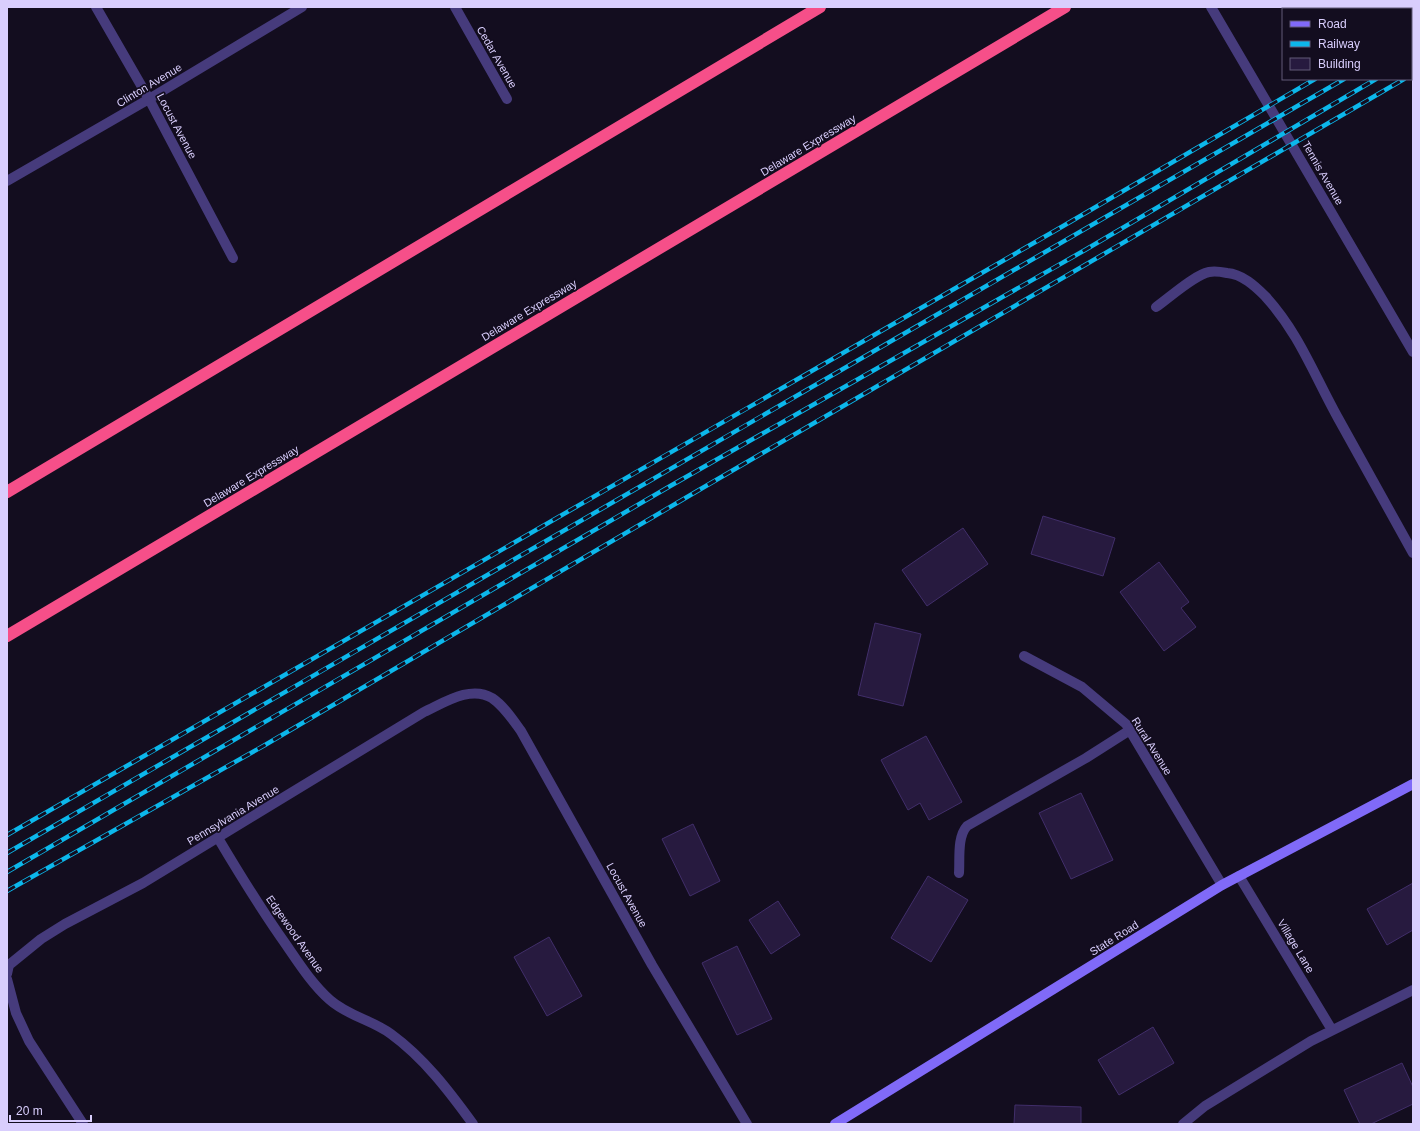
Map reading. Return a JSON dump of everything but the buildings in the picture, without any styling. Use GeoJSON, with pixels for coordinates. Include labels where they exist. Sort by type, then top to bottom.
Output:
{"type":"FeatureCollection","features":[{"type":"Feature","properties":{"kind":"highway"},"geometry":{"type":"LineString","coordinates":[[7,492],[820,7]]}},
{"type":"Feature","properties":{"kind":"highway","name":"Delaware Expressway"},"geometry":{"type":"LineString","coordinates":[[7,636],[1065,7]]}},
{"type":"Feature","properties":{"kind":"main road","name":"State Road"},"geometry":{"type":"LineString","coordinates":[[835,1124],[1222,885],[1413,784]]}},
{"type":"Feature","properties":{"kind":"street","name":"Locust Avenue"},"geometry":{"type":"LineString","coordinates":[[96,7],[150,99],[232,258]]}},
{"type":"Feature","properties":{"kind":"street","name":"Clinton Avenue"},"geometry":{"type":"LineString","coordinates":[[7,181],[150,99],[302,7]]}},
{"type":"Feature","properties":{"kind":"street","name":"Cedar Avenue"},"geometry":{"type":"LineString","coordinates":[[454,7],[507,98]]}},
{"type":"Feature","properties":{"kind":"street","name":"Tennis Avenue"},"geometry":{"type":"LineString","coordinates":[[1211,7],[1413,352]]}},
{"type":"Feature","properties":{"kind":"street"},"geometry":{"type":"LineString","coordinates":[[1156,307],[1199,277],[1209,272],[1228,273],[1243,278],[1258,289],[1278,310],[1295,334],[1336,414],[1413,553]]}},
{"type":"Feature","properties":{"kind":"street","name":"Rural Avenue"},"geometry":{"type":"LineString","coordinates":[[1024,656],[1082,687],[1126,724],[1222,885]]}},
{"type":"Feature","properties":{"kind":"street","name":"Locust Avenue"},"geometry":{"type":"LineString","coordinates":[[473,693],[482,694],[492,698],[504,709],[521,731],[652,965],[747,1124]]}},
{"type":"Feature","properties":{"kind":"street","name":"Pennsylvania Avenue"},"geometry":{"type":"LineString","coordinates":[[8,970],[41,940],[65,924],[143,883],[424,712],[458,697],[473,693]]}},
{"type":"Feature","properties":{"kind":"street"},"geometry":{"type":"LineString","coordinates":[[959,872],[961,838],[967,826],[1086,758],[1130,730]]}},
{"type":"Feature","properties":{"kind":"street","name":"Edgewood Avenue"},"geometry":{"type":"LineString","coordinates":[[218,838],[266,917],[306,974],[330,1000],[343,1011],[370,1021],[391,1034],[418,1057],[453,1097],[472,1124]]}},
{"type":"Feature","properties":{"kind":"street","name":"Village Lane"},"geometry":{"type":"LineString","coordinates":[[1239,876],[1332,1030]]}},
{"type":"Feature","properties":{"kind":"street"},"geometry":{"type":"LineString","coordinates":[[7,979],[16,1013],[29,1041],[83,1124]]}},
{"type":"Feature","properties":{"kind":"street"},"geometry":{"type":"LineString","coordinates":[[1183,1124],[1206,1106],[1332,1030],[1413,990]]}},
{"type":"Feature","properties":{"kind":"railway"},"geometry":{"type":"LineString","coordinates":[[7,835],[1058,229],[1313,80]]}},
{"type":"Feature","properties":{"kind":"railway"},"geometry":{"type":"LineString","coordinates":[[7,853],[1342,80]]}},
{"type":"Feature","properties":{"kind":"railway"},"geometry":{"type":"LineString","coordinates":[[7,872],[672,485],[1085,250],[1374,80]]}},
{"type":"Feature","properties":{"kind":"railway"},"geometry":{"type":"LineString","coordinates":[[7,891],[265,745],[1402,80]]}}]}
